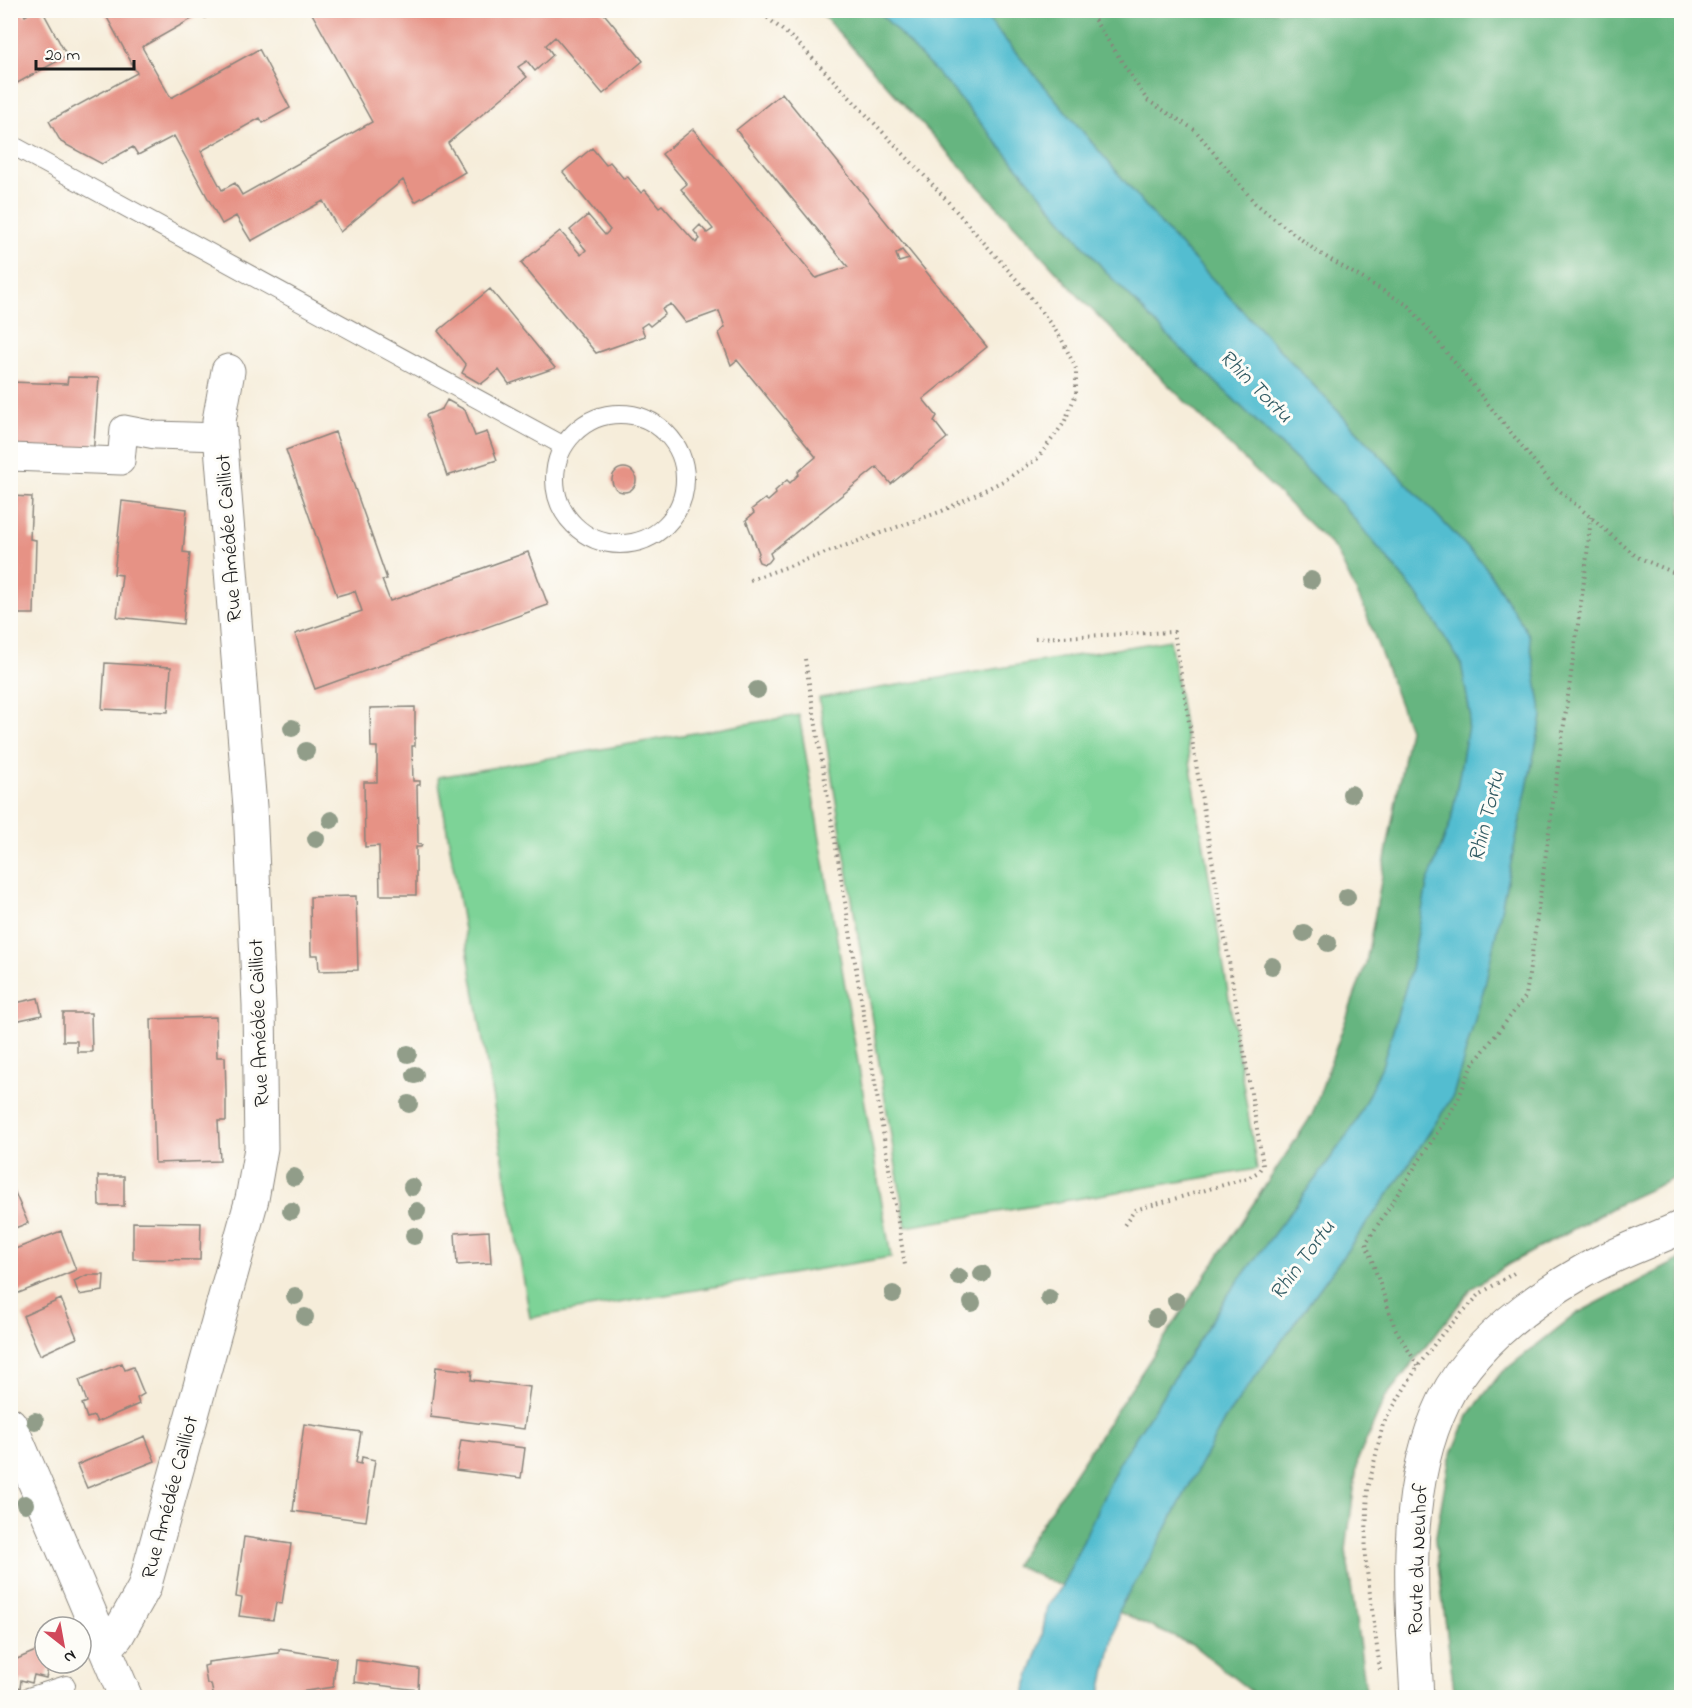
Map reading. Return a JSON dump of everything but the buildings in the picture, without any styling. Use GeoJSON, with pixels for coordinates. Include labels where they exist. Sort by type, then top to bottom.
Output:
{"type":"FeatureCollection","features":[{"type":"Feature","properties":{"kind":"street","name":"Rue Amédée Cailliot"},"geometry":{"type":"LineString","coordinates":[[105,1649],[117,1636],[144,1588],[252,1199],[261,1148],[259,1005],[249,807],[219,421],[228,371]]}},
{"type":"Feature","properties":{"kind":"street"},"geometry":{"type":"LineString","coordinates":[[10,457],[121,461],[124,429],[155,435],[221,437]]}},
{"type":"Feature","properties":{"kind":"street","name":"Route du Neuhof"},"geometry":{"type":"LineString","coordinates":[[1417,1698],[1413,1611],[1414,1531],[1419,1475],[1430,1436],[1445,1400],[1464,1371],[1490,1340],[1545,1295],[1584,1271],[1682,1227]]}},
{"type":"Feature","properties":{"kind":"street"},"geometry":{"type":"LineString","coordinates":[[10,1424],[126,1698]]}},
{"type":"Feature","properties":{"kind":"lane"},"geometry":{"type":"LineString","coordinates":[[10,144],[564,446]]}},
{"type":"Feature","properties":{"kind":"lane"},"geometry":{"type":"LineString","coordinates":[[620,413],[642,417],[662,428],[677,445],[685,466],[685,489],[679,508],[667,526],[650,538],[630,544],[609,544],[589,537],[572,524],[560,506],[555,486],[556,465],[564,446],[578,428],[598,417],[620,413]]}},
{"type":"Feature","properties":{"kind":"lane"},"geometry":{"type":"LineString","coordinates":[[25,1698],[66,1685]]}},
{"type":"Feature","properties":{"kind":"path"},"geometry":{"type":"LineString","coordinates":[[750,580],[942,511],[1005,480],[1037,459],[1064,423],[1076,394],[1076,369],[1066,348],[1023,287],[935,187],[797,42],[758,10]]}},
{"type":"Feature","properties":{"kind":"path"},"geometry":{"type":"LineString","coordinates":[[1088,10],[1147,100],[1195,130],[1255,203],[1316,251],[1408,306],[1554,486],[1637,556],[1682,576]]}},
{"type":"Feature","properties":{"kind":"path"},"geometry":{"type":"LineString","coordinates":[[1418,1366],[1395,1328],[1366,1243],[1456,1102],[1471,1067],[1526,996],[1591,517]]}},
{"type":"Feature","properties":{"kind":"path"},"geometry":{"type":"LineString","coordinates":[[1035,638],[1174,632],[1263,1165],[1258,1173],[1248,1178],[1135,1210],[1122,1228]]}},
{"type":"Feature","properties":{"kind":"path"},"geometry":{"type":"LineString","coordinates":[[805,658],[905,1265]]}},
{"type":"Feature","properties":{"kind":"green space"},"geometry":{"type":"Polygon","coordinates":[[[819,11],[1681,11],[1681,1175],[1627,1200],[1509,1264],[1472,1288],[1385,1398],[1358,1459],[1346,1550],[1367,1697],[1258,1697],[1194,1646],[1014,1565],[1312,1115],[1366,963],[1409,729],[1364,608],[1336,550],[1085,303],[819,11]]]}},
{"type":"Feature","properties":{"kind":"green space"},"geometry":{"type":"Polygon","coordinates":[[[1170,640],[1257,1169],[906,1227],[819,698],[1170,640]]]}},
{"type":"Feature","properties":{"kind":"green space"},"geometry":{"type":"Polygon","coordinates":[[[799,715],[891,1257],[530,1318],[438,777],[799,715]]]}},
{"type":"Feature","properties":{"kind":"green space"},"geometry":{"type":"Polygon","coordinates":[[[1681,1259],[1681,1697],[1455,1697],[1435,1541],[1449,1461],[1468,1416],[1500,1374],[1576,1314],[1681,1259]]]}},
{"type":"Feature","properties":{"kind":"water","name":"Rhin Tortu"},"geometry":{"type":"Polygon","coordinates":[[[878,11],[981,11],[1165,229],[1485,566],[1529,635],[1542,717],[1485,985],[1453,1096],[1402,1175],[1225,1419],[1152,1555],[1120,1607],[1100,1697],[1025,1697],[1025,1689],[1041,1642],[1047,1607],[1061,1588],[1120,1461],[1230,1292],[1354,1125],[1382,1066],[1411,969],[1427,884],[1451,821],[1470,714],[1461,663],[1420,598],[1342,504],[1171,339],[1106,272],[951,88],[878,11]]]}}]}
